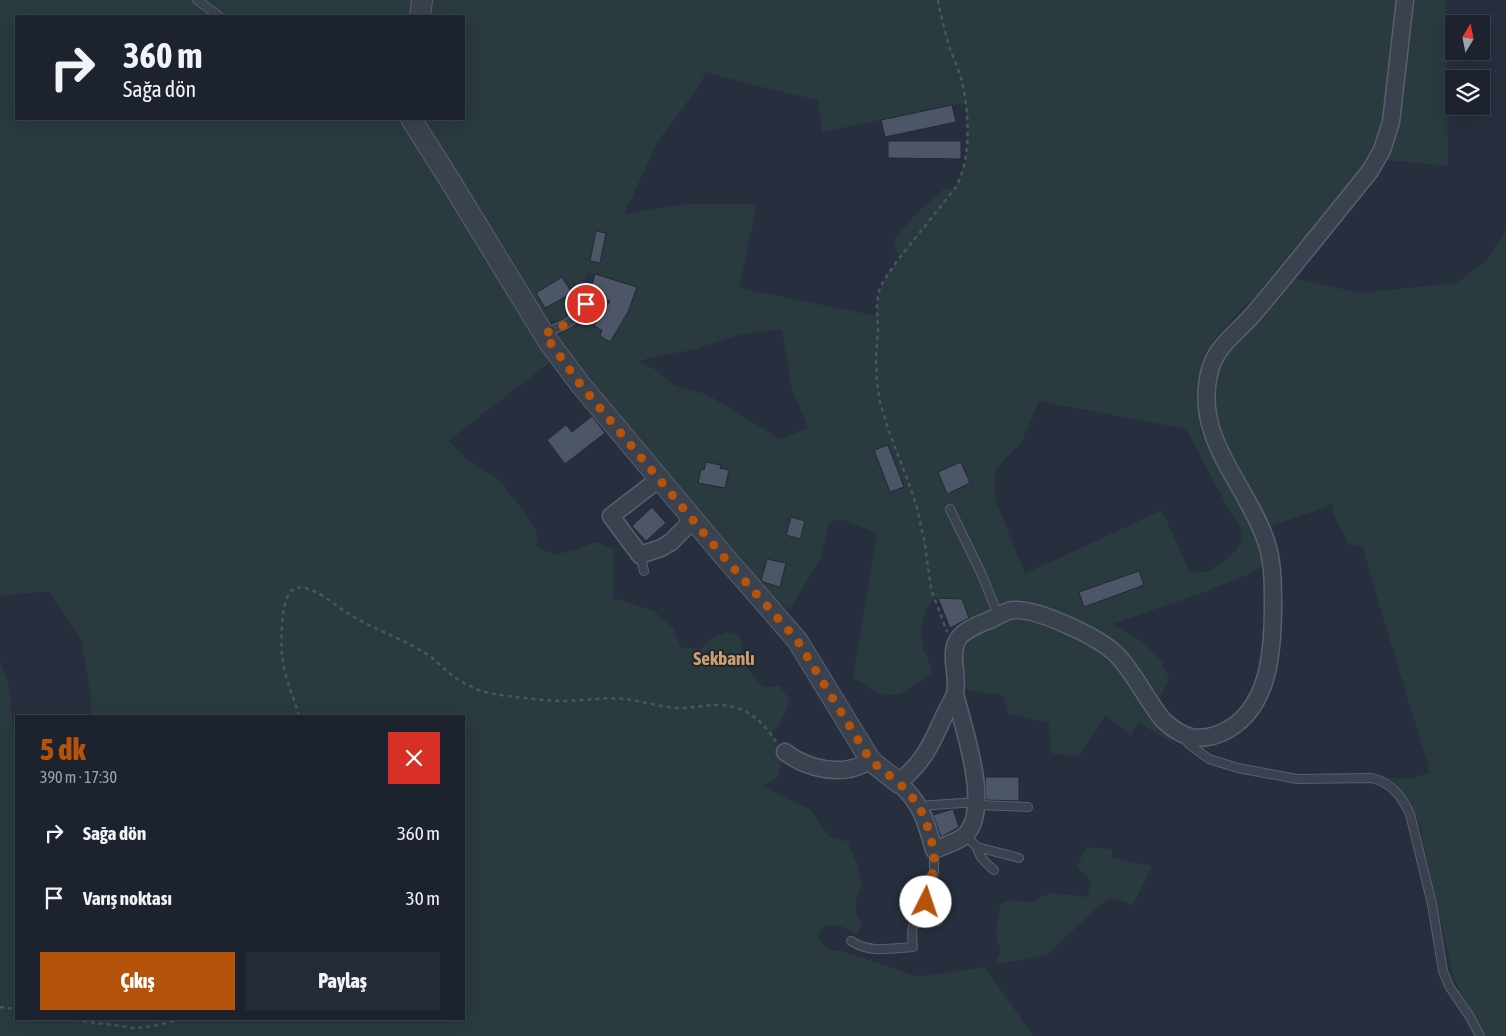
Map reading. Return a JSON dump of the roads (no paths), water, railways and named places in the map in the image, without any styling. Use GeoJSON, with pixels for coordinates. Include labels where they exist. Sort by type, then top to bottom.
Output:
{"type":"FeatureCollection","features":[{"type":"Feature","properties":{"kind":"street"},"geometry":{"type":"LineString","coordinates":[[420,15],[422,0]]}},
{"type":"Feature","properties":{"kind":"street"},"geometry":{"type":"LineString","coordinates":[[412,120],[544,334],[580,384],[797,640],[871,761],[899,783],[918,806],[925,818],[934,850],[971,841],[968,833],[977,803],[977,790],[971,758],[955,694],[955,646],[961,635],[998,615],[1011,610],[1019,610],[1043,616],[1092,638],[1109,648],[1128,668],[1163,720],[1191,738],[1203,738],[1225,731],[1238,722],[1256,700],[1268,669],[1271,652],[1272,570],[1266,542],[1259,525],[1221,455],[1212,434],[1205,401],[1210,370],[1222,346],[1261,306],[1370,171],[1382,150],[1391,122],[1405,0]]}},
{"type":"Feature","properties":{"kind":"street"},"geometry":{"type":"LineString","coordinates":[[659,479],[611,516],[640,555],[662,548],[694,520]]}},
{"type":"Feature","properties":{"kind":"street"},"geometry":{"type":"LineString","coordinates":[[899,783],[916,766],[928,749],[955,694]]}},
{"type":"Feature","properties":{"kind":"street"},"geometry":{"type":"LineString","coordinates":[[785,752],[795,760],[805,764],[832,770],[847,770],[871,761]]}},
{"type":"Feature","properties":{"kind":"lane"},"geometry":{"type":"LineString","coordinates":[[197,0],[218,15]]}},
{"type":"Feature","properties":{"kind":"lane"},"geometry":{"type":"LineString","coordinates":[[544,334],[574,320],[581,314],[586,304]]}},
{"type":"Feature","properties":{"kind":"lane"},"geometry":{"type":"LineString","coordinates":[[950,509],[982,575],[998,615]]}},
{"type":"Feature","properties":{"kind":"lane"},"geometry":{"type":"LineString","coordinates":[[640,555],[644,571]]}},
{"type":"Feature","properties":{"kind":"lane"},"geometry":{"type":"LineString","coordinates":[[1180,732],[1190,745],[1205,756],[1219,763],[1238,768],[1297,779],[1372,778],[1391,786],[1404,802],[1410,814],[1432,904],[1445,979],[1480,1036]]}},
{"type":"Feature","properties":{"kind":"lane"},"geometry":{"type":"LineString","coordinates":[[918,806],[977,803],[1028,807]]}},
{"type":"Feature","properties":{"kind":"lane"},"geometry":{"type":"LineString","coordinates":[[971,841],[1019,858]]}},
{"type":"Feature","properties":{"kind":"lane"},"geometry":{"type":"LineString","coordinates":[[971,841],[982,860],[994,870]]}},
{"type":"Feature","properties":{"kind":"lane"},"geometry":{"type":"LineString","coordinates":[[851,940],[859,946],[868,949],[914,947],[913,924],[924,910],[926,902],[922,889],[934,872],[934,850]]}},
{"type":"Feature","properties":{"kind":"lane"},"geometry":{"type":"LineString","coordinates":[[924,910],[938,921]]}},
{"type":"Feature","properties":{"kind":"district","name":"Sekbanlı"},"geometry":{"type":"Point","coordinates":[724,658]}}]}
